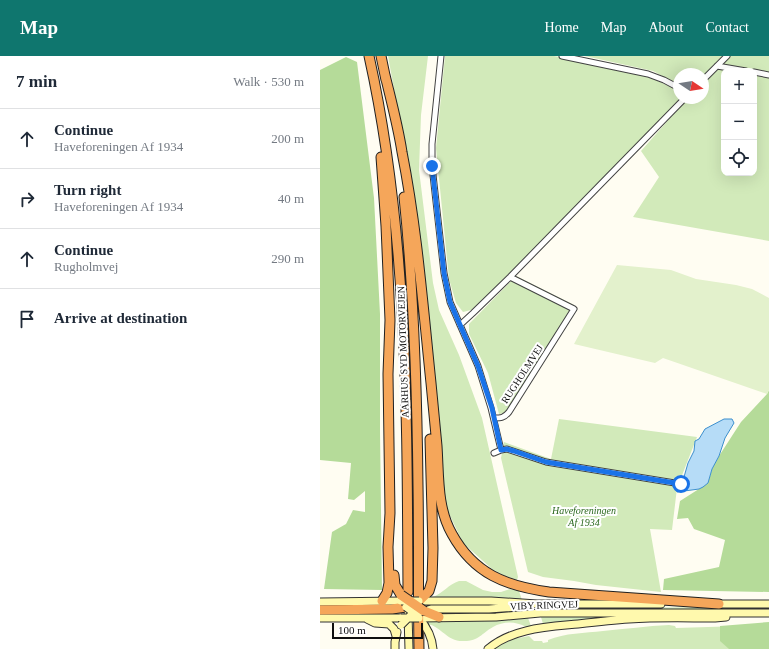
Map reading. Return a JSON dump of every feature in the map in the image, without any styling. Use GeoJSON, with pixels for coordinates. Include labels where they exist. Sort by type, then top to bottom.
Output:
{"type":"FeatureCollection","features":[{"type":"Feature","properties":{"kind":"highway","name":"AARHUS SYD MOTORVEJEN"},"geometry":{"type":"LineString","coordinates":[[369,56],[383,130],[396,234],[401,297],[413,606]]}},
{"type":"Feature","properties":{"kind":"highway","name":"AARHUS SYD MOTORVEJEN"},"geometry":{"type":"LineString","coordinates":[[381,56],[402,175],[412,288],[417,414],[419,649]]}},
{"type":"Feature","properties":{"kind":"highway"},"geometry":{"type":"LineString","coordinates":[[385,75],[396,119],[408,183],[427,342],[440,497],[443,513],[452,535],[464,552],[479,566],[489,574],[511,585],[532,590],[719,604]]}},
{"type":"Feature","properties":{"kind":"highway"},"geometry":{"type":"LineString","coordinates":[[374,78],[383,176],[390,320],[388,374],[390,513],[388,588],[382,601]]}},
{"type":"Feature","properties":{"kind":"highway"},"geometry":{"type":"LineString","coordinates":[[413,606],[431,588],[433,577],[427,342]]}},
{"type":"Feature","properties":{"kind":"highway"},"geometry":{"type":"LineString","coordinates":[[390,513],[394,547],[394,581],[395,585],[413,606]]}},
{"type":"Feature","properties":{"kind":"highway"},"geometry":{"type":"LineString","coordinates":[[320,610],[413,606],[439,617]]}},
{"type":"Feature","properties":{"kind":"main road","name":"VIBY RINGVEJ"},"geometry":{"type":"LineString","coordinates":[[320,602],[382,601],[413,606]]}},
{"type":"Feature","properties":{"kind":"main road","name":"VIBY RINGVEJ"},"geometry":{"type":"LineString","coordinates":[[320,618],[364,618],[413,606],[491,601],[523,605],[769,604]]}},
{"type":"Feature","properties":{"kind":"main road"},"geometry":{"type":"LineString","coordinates":[[396,636],[413,606]]}},
{"type":"Feature","properties":{"kind":"main road"},"geometry":{"type":"LineString","coordinates":[[413,606],[427,628],[433,649]]}},
{"type":"Feature","properties":{"kind":"main road"},"geometry":{"type":"LineString","coordinates":[[409,649],[413,606]]}},
{"type":"Feature","properties":{"kind":"main road","name":"VIBY RINGVEJ"},"geometry":{"type":"LineString","coordinates":[[439,617],[496,617],[540,613],[768,613]]}},
{"type":"Feature","properties":{"kind":"main road"},"geometry":{"type":"LineString","coordinates":[[488,649],[500,640],[515,634],[544,628],[630,619],[715,618],[768,613]]}},
{"type":"Feature","properties":{"kind":"main road"},"geometry":{"type":"LineString","coordinates":[[364,618],[375,622],[389,624],[394,629],[396,636],[395,649]]}},
{"type":"Feature","properties":{"kind":"street","name":"RUGHOLMVEJ"},"geometry":{"type":"LineString","coordinates":[[440,56],[432,144],[432,166],[444,273],[450,302],[478,366],[494,418],[502,418],[509,412],[574,309],[510,276]]}},
{"type":"Feature","properties":{"kind":"street"},"geometry":{"type":"LineString","coordinates":[[562,56],[648,74],[673,85]]}},
{"type":"Feature","properties":{"kind":"street"},"geometry":{"type":"LineString","coordinates":[[709,74],[727,56]]}},
{"type":"Feature","properties":{"kind":"street"},"geometry":{"type":"LineString","coordinates":[[717,66],[729,68]]}},
{"type":"Feature","properties":{"kind":"street"},"geometry":{"type":"LineString","coordinates":[[757,73],[769,75]]}},
{"type":"Feature","properties":{"kind":"street"},"geometry":{"type":"LineString","coordinates":[[460,325],[474,313],[679,104]]}},
{"type":"Feature","properties":{"kind":"street"},"geometry":{"type":"LineString","coordinates":[[494,418],[501,450]]}},
{"type":"Feature","properties":{"kind":"street"},"geometry":{"type":"LineString","coordinates":[[494,453],[507,449],[546,462],[681,484]]}},
{"type":"Feature","properties":{"kind":"green space"},"geometry":{"type":"Polygon","coordinates":[[[388,56],[428,56],[421,115],[419,170],[433,283],[439,310],[459,355],[482,418],[518,577],[517,580],[492,569],[463,543],[445,505],[414,199],[388,56]]]}},
{"type":"Feature","properties":{"kind":"green space"},"geometry":{"type":"Polygon","coordinates":[[[445,56],[554,56],[625,69],[648,76],[673,88],[673,104],[675,104],[475,309],[463,312],[456,303],[449,279],[436,148],[445,56]]]}},
{"type":"Feature","properties":{"kind":"green space"},"geometry":{"type":"Polygon","coordinates":[[[585,56],[769,56],[769,241],[633,217],[659,177],[641,151],[683,104],[709,104],[709,68],[673,68],[673,82],[653,71],[585,56]]]}},
{"type":"Feature","properties":{"kind":"green space"},"geometry":{"type":"Polygon","coordinates":[[[346,57],[357,62],[374,198],[380,314],[382,590],[324,589],[332,532],[346,524],[353,510],[365,512],[365,491],[354,500],[348,499],[351,463],[320,460],[320,70],[346,57]]]}},
{"type":"Feature","properties":{"kind":"green space"},"geometry":{"type":"Polygon","coordinates":[[[617,265],[671,270],[696,279],[752,289],[769,298],[769,390],[767,394],[663,358],[655,363],[574,344],[617,265]]]}},
{"type":"Feature","properties":{"kind":"green space"},"geometry":{"type":"Polygon","coordinates":[[[516,276],[574,305],[506,413],[499,414],[488,373],[469,334],[469,324],[516,276]]]}},
{"type":"Feature","properties":{"kind":"green space"},"geometry":{"type":"Polygon","coordinates":[[[769,390],[769,592],[663,590],[664,579],[719,567],[725,540],[694,529],[688,518],[677,519],[680,501],[708,483],[712,469],[719,456],[741,422],[769,390]]]}},
{"type":"Feature","properties":{"kind":"green space","name":"Haveforeningen Af 1934"},"geometry":{"type":"Polygon","coordinates":[[[559,419],[697,437],[677,488],[672,530],[650,529],[661,592],[596,585],[543,577],[528,572],[501,458],[504,442],[551,459],[559,419]]]}},
{"type":"Feature","properties":{"kind":"green space"},"geometry":{"type":"Polygon","coordinates":[[[459,581],[466,581],[483,590],[492,592],[501,592],[510,589],[519,591],[522,600],[482,597],[433,597],[459,581]]]}},
{"type":"Feature","properties":{"kind":"green space"},"geometry":{"type":"Polygon","coordinates":[[[769,607],[769,609],[539,610],[538,608],[769,607]]]}},
{"type":"Feature","properties":{"kind":"green space"},"geometry":{"type":"Polygon","coordinates":[[[541,617],[595,617],[596,620],[543,624],[541,617]]]}},
{"type":"Feature","properties":{"kind":"green space"},"geometry":{"type":"Polygon","coordinates":[[[528,618],[531,626],[526,627],[514,623],[505,623],[493,627],[477,638],[469,641],[458,641],[453,639],[437,628],[428,624],[428,621],[495,621],[528,618]]]}},
{"type":"Feature","properties":{"kind":"green space"},"geometry":{"type":"Polygon","coordinates":[[[769,622],[769,649],[729,649],[720,641],[720,626],[769,622]]]}},
{"type":"Feature","properties":{"kind":"green space"},"geometry":{"type":"Polygon","coordinates":[[[669,625],[675,626],[676,628],[769,625],[769,649],[493,649],[508,640],[529,636],[534,641],[542,641],[543,643],[548,642],[548,640],[568,635],[669,625]]]}},
{"type":"Feature","properties":{"kind":"water"},"geometry":{"type":"Polygon","coordinates":[[[724,419],[732,419],[734,423],[725,438],[719,456],[712,469],[708,483],[699,489],[677,492],[676,490],[682,484],[688,463],[694,451],[695,441],[699,439],[705,429],[724,419]]]}},
{"type":"Feature","properties":{"kind":"route"},"geometry":{"type":"LineString","coordinates":[[432,166],[444,273],[450,302],[478,366],[492,408],[501,450],[507,449],[546,462],[681,484]]}}]}
